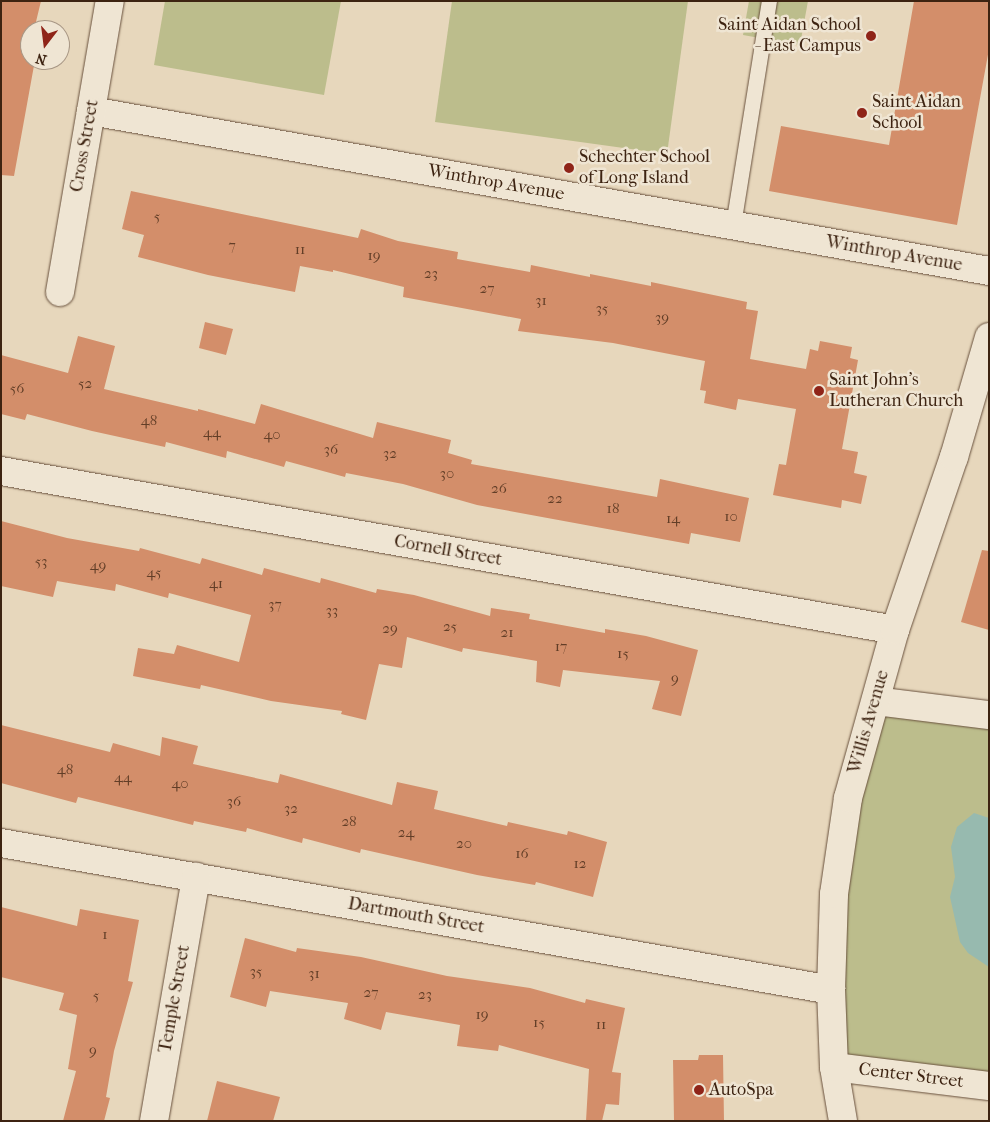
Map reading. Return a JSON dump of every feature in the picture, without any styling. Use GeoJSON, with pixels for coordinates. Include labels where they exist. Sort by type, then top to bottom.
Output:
{"type":"FeatureCollection","features":[{"type":"Feature","properties":{"kind":"street","name":"Cross Street"},"geometry":{"type":"LineString","coordinates":[[60,292],[110,1]]}},
{"type":"Feature","properties":{"kind":"street","name":"Winthrop Avenue"},"geometry":{"type":"LineString","coordinates":[[91,111],[989,271]]}},
{"type":"Feature","properties":{"kind":"street","name":"Willis Avenue"},"geometry":{"type":"LineString","coordinates":[[843,1121],[834,1067],[831,990],[839,848],[848,798],[895,630],[954,457],[988,340]]}},
{"type":"Feature","properties":{"kind":"street","name":"Cornell Street"},"geometry":{"type":"LineString","coordinates":[[1,471],[895,630]]}},
{"type":"Feature","properties":{"kind":"street"},"geometry":{"type":"LineString","coordinates":[[876,701],[989,715]]}},
{"type":"Feature","properties":{"kind":"street","name":"Dartmouth Street"},"geometry":{"type":"LineString","coordinates":[[1,843],[831,990]]}},
{"type":"Feature","properties":{"kind":"street","name":"Temple Street"},"geometry":{"type":"LineString","coordinates":[[154,1121],[196,877]]}},
{"type":"Feature","properties":{"kind":"street","name":"Center Street"},"geometry":{"type":"LineString","coordinates":[[834,1067],[989,1086]]}},
{"type":"Feature","properties":{"kind":"lane"},"geometry":{"type":"LineString","coordinates":[[733,225],[769,1]]}},
{"type":"Feature","properties":{"kind":"green space"},"geometry":{"type":"Polygon","coordinates":[[[165,1],[341,1],[324,95],[154,65],[165,1]]]}},
{"type":"Feature","properties":{"kind":"green space"},"geometry":{"type":"Polygon","coordinates":[[[452,1],[688,1],[667,154],[435,122],[452,1]]]}},
{"type":"Feature","properties":{"kind":"green space"},"geometry":{"type":"Polygon","coordinates":[[[749,1],[808,1],[800,45],[743,35],[749,1]]]}},
{"type":"Feature","properties":{"kind":"green space"},"geometry":{"type":"Polygon","coordinates":[[[881,701],[989,715],[989,1086],[834,1067],[848,798],[881,701]]]}},
{"type":"Feature","properties":{"kind":"water"},"geometry":{"type":"Polygon","coordinates":[[[974,813],[989,818],[989,967],[968,953],[960,942],[950,897],[955,877],[951,847],[957,827],[974,813]]]}},
{"type":"Feature","properties":{"kind":"building"},"geometry":{"type":"Polygon","coordinates":[[[1,1],[41,1],[36,20],[20,20],[20,70],[33,70],[14,176],[1,175],[1,1]]]}},
{"type":"Feature","properties":{"kind":"building","name":"Saint Aidan School - East Campus"},"geometry":{"type":"Polygon","coordinates":[[[914,1],[989,1],[989,49],[957,225],[769,191],[781,126],[889,145],[914,1]]]}},
{"type":"Feature","properties":{"kind":"building"},"geometry":{"type":"Polygon","coordinates":[[[131,191],[358,238],[361,229],[398,241],[458,252],[457,259],[530,272],[531,265],[590,277],[590,274],[651,286],[651,282],[747,302],[746,309],[758,311],[750,359],[806,369],[810,349],[818,351],[820,341],[852,347],[850,358],[858,360],[842,449],[858,452],[854,473],[867,476],[861,504],[842,500],[841,508],[773,495],[779,464],[786,465],[796,409],[738,399],[736,410],[704,403],[706,391],[700,390],[705,361],[613,343],[518,331],[521,319],[403,297],[404,287],[333,270],[333,272],[300,266],[295,292],[208,275],[138,257],[144,235],[122,229],[131,191]]]}},
{"type":"Feature","properties":{"kind":"building"},"geometry":{"type":"Polygon","coordinates":[[[205,322],[233,329],[226,355],[199,348],[205,322]]]}},
{"type":"Feature","properties":{"kind":"building"},"geometry":{"type":"Polygon","coordinates":[[[78,336],[115,346],[104,389],[198,411],[198,409],[255,424],[261,404],[373,438],[377,422],[451,440],[448,453],[472,460],[471,464],[657,497],[660,479],[749,498],[740,542],[691,533],[689,544],[477,505],[403,484],[346,473],[345,477],[286,461],[284,467],[227,451],[226,458],[166,442],[165,447],[27,414],[25,420],[1,414],[1,355],[68,373],[78,336]]]}},
{"type":"Feature","properties":{"kind":"building"},"geometry":{"type":"Polygon","coordinates":[[[1,521],[67,538],[139,551],[140,548],[200,564],[202,558],[262,575],[264,568],[320,583],[321,578],[376,593],[377,589],[414,595],[490,616],[491,608],[530,614],[529,619],[605,633],[605,629],[646,636],[698,650],[681,716],[652,709],[660,681],[563,670],[560,687],[536,682],[537,661],[463,648],[462,652],[407,637],[402,668],[379,664],[366,720],[341,714],[342,711],[271,701],[201,685],[200,689],[133,676],[138,648],[174,654],[177,645],[239,662],[251,615],[169,593],[168,598],[116,584],[115,591],[57,581],[53,597],[1,586],[1,521]]]}},
{"type":"Feature","properties":{"kind":"building"},"geometry":{"type":"Polygon","coordinates":[[[982,550],[989,551],[989,630],[961,622],[982,550]]]}},
{"type":"Feature","properties":{"kind":"building"},"geometry":{"type":"Polygon","coordinates":[[[1,725],[110,752],[113,743],[160,756],[162,737],[198,746],[193,764],[278,783],[280,774],[392,805],[397,782],[438,791],[434,809],[507,826],[508,822],[567,835],[568,831],[607,842],[593,897],[536,882],[535,885],[477,875],[361,849],[360,853],[303,838],[302,843],[247,828],[246,832],[194,821],[193,825],[78,797],[76,803],[1,783],[1,725]]]}},
{"type":"Feature","properties":{"kind":"building"},"geometry":{"type":"Polygon","coordinates":[[[1,907],[77,926],[80,909],[139,920],[128,981],[133,982],[114,1051],[106,1097],[110,1098],[104,1121],[63,1121],[76,1071],[68,1069],[77,1015],[59,1010],[64,993],[1,977],[1,907]]]}},
{"type":"Feature","properties":{"kind":"building"},"geometry":{"type":"Polygon","coordinates":[[[245,938],[296,952],[297,948],[361,957],[447,976],[530,988],[585,1003],[586,999],[625,1008],[612,1072],[621,1073],[619,1105],[606,1104],[602,1121],[586,1121],[589,1069],[499,1045],[498,1051],[457,1046],[460,1025],[386,1012],[381,1030],[344,1019],[348,1003],[270,991],[266,1007],[230,997],[245,938]]]}},
{"type":"Feature","properties":{"kind":"building","name":"AutoSpa"},"geometry":{"type":"Polygon","coordinates":[[[699,1055],[723,1055],[724,1121],[674,1121],[673,1060],[698,1060],[699,1055]]]}},
{"type":"Feature","properties":{"kind":"building"},"geometry":{"type":"Polygon","coordinates":[[[217,1081],[280,1097],[273,1121],[207,1121],[217,1081]]]}},
{"type":"Feature","properties":{"kind":"place","name":"Saint Aidan School - East Campus"},"geometry":{"type":"Point","coordinates":[871,36]}},
{"type":"Feature","properties":{"kind":"place","name":"Saint Aidan School"},"geometry":{"type":"Point","coordinates":[862,113]}},
{"type":"Feature","properties":{"kind":"place","name":"Schechter School of Long Island"},"geometry":{"type":"Point","coordinates":[569,168]}},
{"type":"Feature","properties":{"kind":"place","name":"Saint John's Lutheran Church"},"geometry":{"type":"Point","coordinates":[819,391]}},
{"type":"Feature","properties":{"kind":"place","name":"AutoSpa"},"geometry":{"type":"Point","coordinates":[699,1090]}}]}
